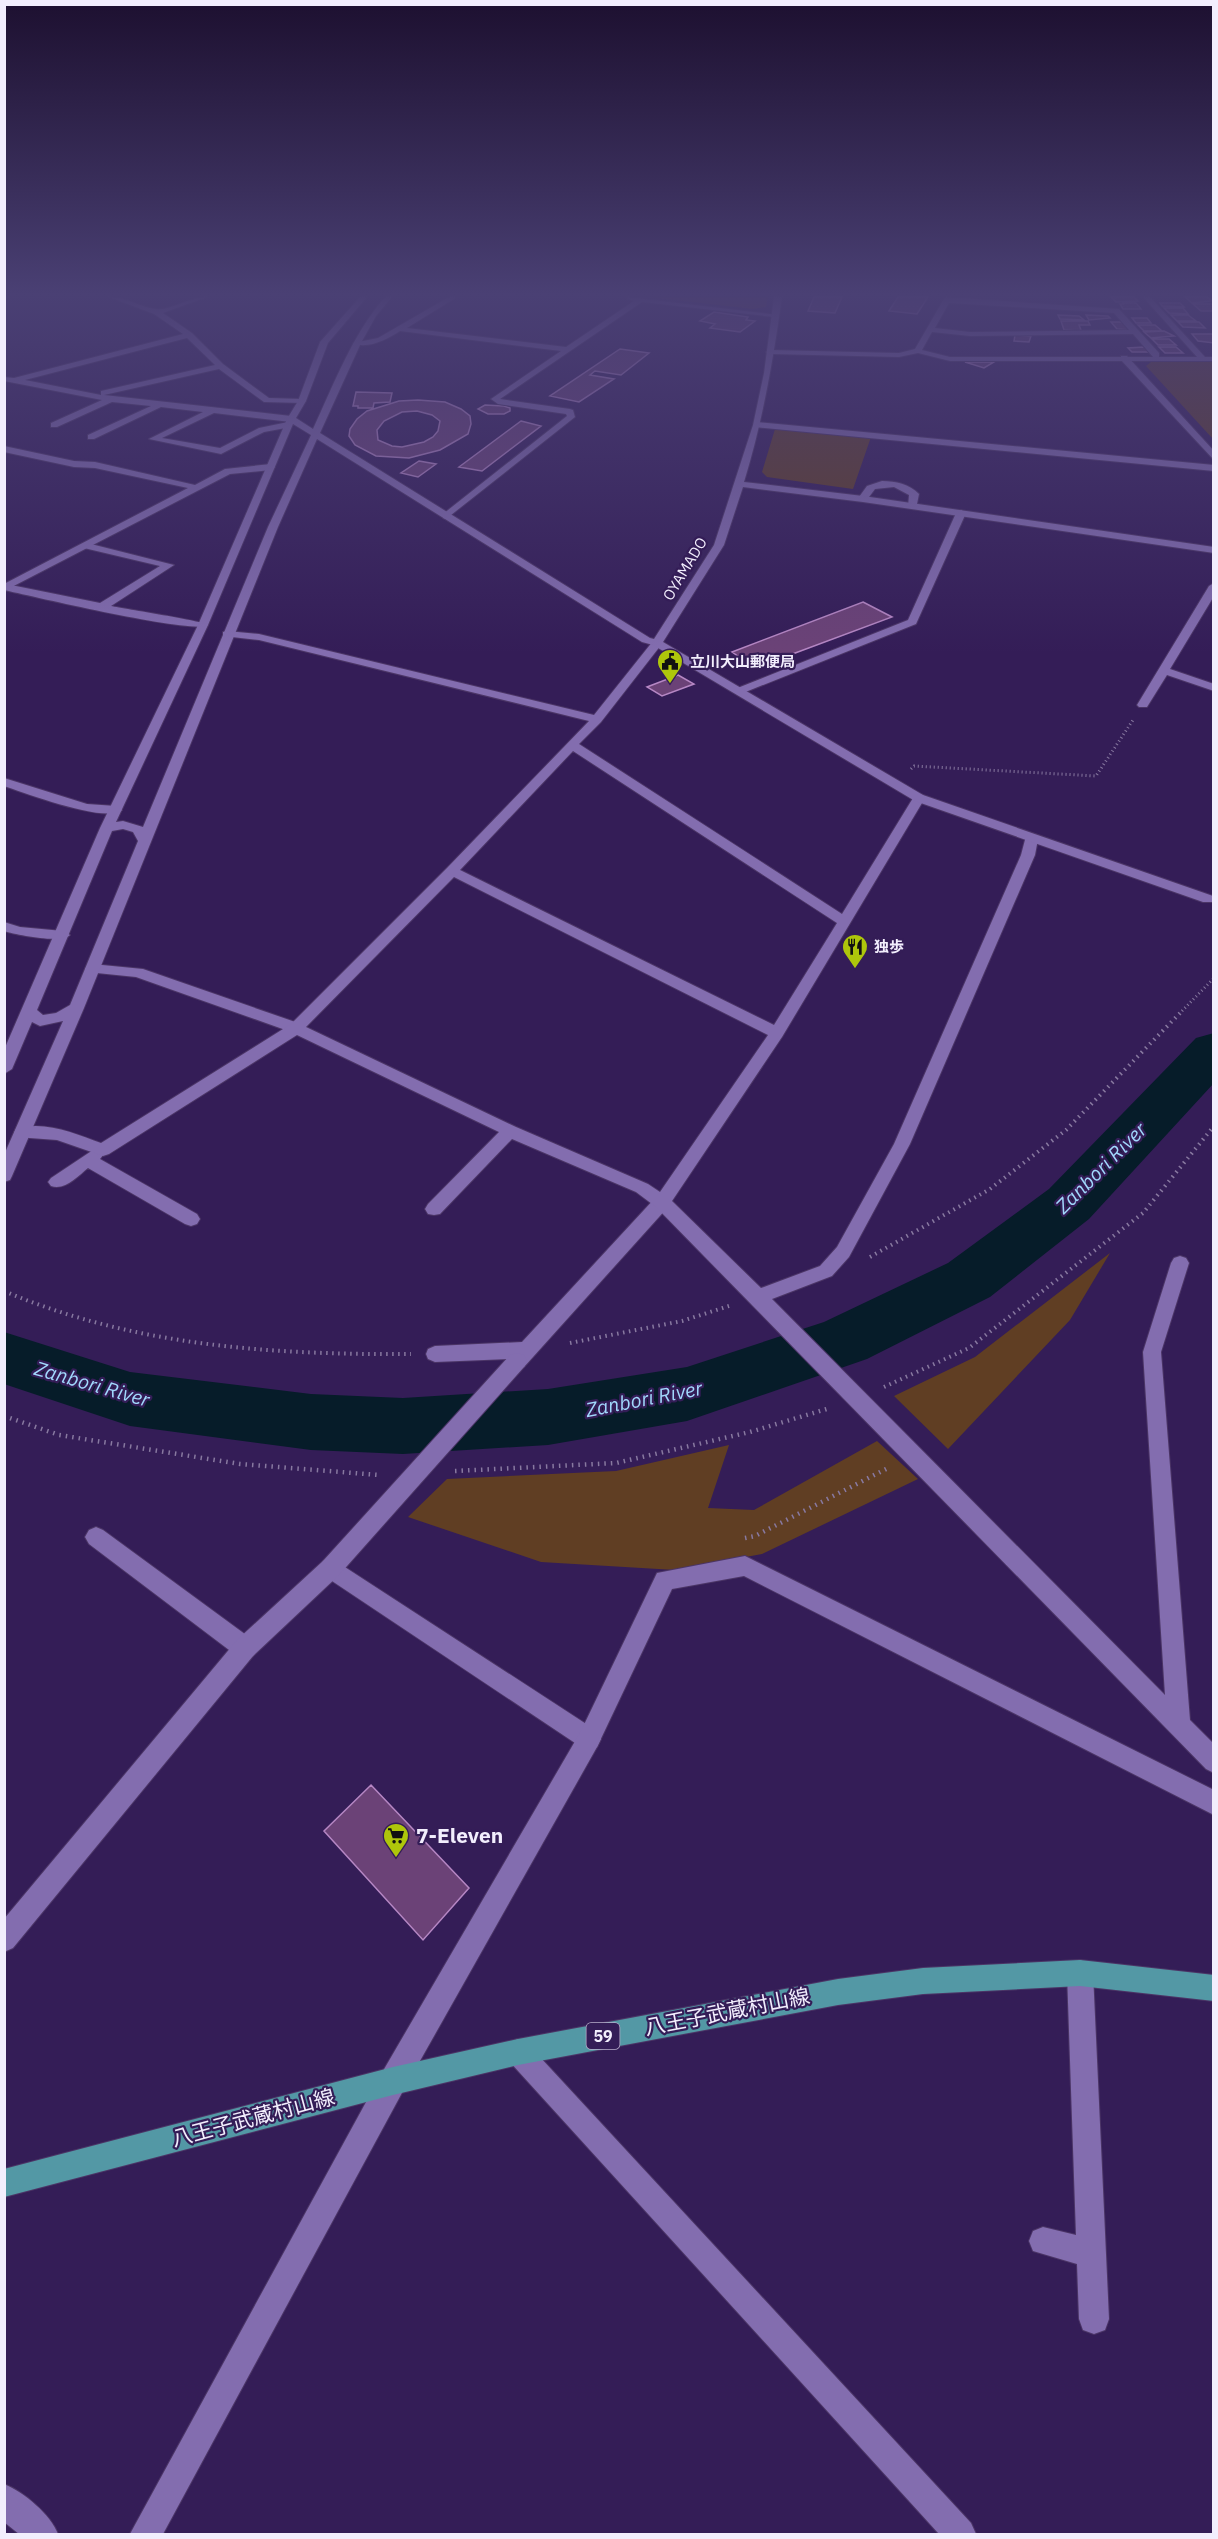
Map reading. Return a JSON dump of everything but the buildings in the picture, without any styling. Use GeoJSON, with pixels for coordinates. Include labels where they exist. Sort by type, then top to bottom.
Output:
{"type":"FeatureCollection","features":[{"type":"Feature","properties":{"kind":"main road","name":"八王子武蔵村山線"},"geometry":{"type":"LineString","coordinates":[[4,2183],[393,2081],[518,2052],[838,1992],[922,1981],[1080,1973],[1214,1988]]}},
{"type":"Feature","properties":{"kind":"street"},"geometry":{"type":"LineString","coordinates":[[54,424],[73,415]]}},
{"type":"Feature","properties":{"kind":"street"},"geometry":{"type":"LineString","coordinates":[[91,437],[137,415]]}},
{"type":"Feature","properties":{"kind":"street"},"geometry":{"type":"LineString","coordinates":[[202,415],[153,439],[221,451],[262,430],[290,422]]}},
{"type":"Feature","properties":{"kind":"street"},"geometry":{"type":"LineString","coordinates":[[248,415],[290,422],[314,434],[646,640],[657,643],[919,798],[1211,900]]}},
{"type":"Feature","properties":{"kind":"street"},"geometry":{"type":"LineString","coordinates":[[4,1069],[107,828],[203,625],[294,415]]}},
{"type":"Feature","properties":{"kind":"street"},"geometry":{"type":"LineString","coordinates":[[4,1176],[76,1008],[227,634],[323,415]]}},
{"type":"Feature","properties":{"kind":"street"},"geometry":{"type":"LineString","coordinates":[[446,516],[571,415]]}},
{"type":"Feature","properties":{"kind":"street","name":"OYAMADO"},"geometry":{"type":"LineString","coordinates":[[57,1182],[95,1155],[296,1028],[452,871],[597,719],[657,643],[719,545],[759,415]]}},
{"type":"Feature","properties":{"kind":"street"},"geometry":{"type":"LineString","coordinates":[[1176,415],[1214,457]]}},
{"type":"Feature","properties":{"kind":"street"},"geometry":{"type":"LineString","coordinates":[[757,425],[1214,468]]}},
{"type":"Feature","properties":{"kind":"street"},"geometry":{"type":"LineString","coordinates":[[4,449],[74,464],[95,465],[194,488]]}},
{"type":"Feature","properties":{"kind":"street"},"geometry":{"type":"LineString","coordinates":[[5,588],[228,471],[271,467]]}},
{"type":"Feature","properties":{"kind":"street"},"geometry":{"type":"LineString","coordinates":[[739,484],[863,499],[1214,550]]}},
{"type":"Feature","properties":{"kind":"street"},"geometry":{"type":"LineString","coordinates":[[863,499],[868,489],[874,486],[902,486],[914,494],[913,507]]}},
{"type":"Feature","properties":{"kind":"street"},"geometry":{"type":"LineString","coordinates":[[739,691],[912,622],[961,513]]}},
{"type":"Feature","properties":{"kind":"street"},"geometry":{"type":"LineString","coordinates":[[87,546],[169,565],[100,608]]}},
{"type":"Feature","properties":{"kind":"street"},"geometry":{"type":"LineString","coordinates":[[1143,705],[1214,586]]}},
{"type":"Feature","properties":{"kind":"street"},"geometry":{"type":"LineString","coordinates":[[5,588],[174,622],[203,625]]}},
{"type":"Feature","properties":{"kind":"street"},"geometry":{"type":"LineString","coordinates":[[227,634],[259,637],[597,719]]}},
{"type":"Feature","properties":{"kind":"street"},"geometry":{"type":"LineString","coordinates":[[1163,670],[1214,688]]}},
{"type":"Feature","properties":{"kind":"street"},"geometry":{"type":"LineString","coordinates":[[572,745],[844,921]]}},
{"type":"Feature","properties":{"kind":"street"},"geometry":{"type":"LineString","coordinates":[[4,782],[86,808],[116,810]]}},
{"type":"Feature","properties":{"kind":"street"},"geometry":{"type":"LineString","coordinates":[[4,1939],[245,1648],[330,1568],[428,1457],[662,1202],[777,1034],[919,798]]}},
{"type":"Feature","properties":{"kind":"street"},"geometry":{"type":"LineString","coordinates":[[107,828],[123,825],[138,828],[144,841]]}},
{"type":"Feature","properties":{"kind":"street"},"geometry":{"type":"LineString","coordinates":[[764,1303],[826,1271],[843,1252],[902,1144],[1028,855],[1031,839]]}},
{"type":"Feature","properties":{"kind":"street"},"geometry":{"type":"LineString","coordinates":[[452,871],[777,1034]]}},
{"type":"Feature","properties":{"kind":"street"},"geometry":{"type":"LineString","coordinates":[[4,926],[18,931],[63,935]]}},
{"type":"Feature","properties":{"kind":"street"},"geometry":{"type":"LineString","coordinates":[[92,969],[138,972],[296,1028],[510,1131],[642,1188],[662,1202],[1214,1761]]}},
{"type":"Feature","properties":{"kind":"street"},"geometry":{"type":"LineString","coordinates":[[30,1012],[40,1021],[60,1017],[76,1008]]}},
{"type":"Feature","properties":{"kind":"street"},"geometry":{"type":"LineString","coordinates":[[434,1209],[510,1131]]}},
{"type":"Feature","properties":{"kind":"street"},"geometry":{"type":"LineString","coordinates":[[22,1133],[69,1137],[191,1219]]}},
{"type":"Feature","properties":{"kind":"street"},"geometry":{"type":"LineString","coordinates":[[1179,1725],[1152,1352],[1180,1263]]}},
{"type":"Feature","properties":{"kind":"street"},"geometry":{"type":"LineString","coordinates":[[435,1354],[522,1355]]}},
{"type":"Feature","properties":{"kind":"street"},"geometry":{"type":"LineString","coordinates":[[96,1537],[245,1648]]}},
{"type":"Feature","properties":{"kind":"street"},"geometry":{"type":"LineString","coordinates":[[146,2535],[393,2081],[589,1739],[665,1580],[745,1566],[1214,1803]]}},
{"type":"Feature","properties":{"kind":"street"},"geometry":{"type":"LineString","coordinates":[[330,1568],[589,1739]]}},
{"type":"Feature","properties":{"kind":"street"},"geometry":{"type":"LineString","coordinates":[[1080,1973],[1094,2319]]}},
{"type":"Feature","properties":{"kind":"street"},"geometry":{"type":"LineString","coordinates":[[518,2052],[960,2535]]}},
{"type":"Feature","properties":{"kind":"street"},"geometry":{"type":"LineString","coordinates":[[1043,2241],[1092,2253]]}},
{"type":"Feature","properties":{"kind":"street"},"geometry":{"type":"LineString","coordinates":[[4,2500],[42,2535]]}},
{"type":"Feature","properties":{"kind":"path"},"geometry":{"type":"LineString","coordinates":[[895,783],[914,766],[1096,776],[1143,705]]}},
{"type":"Feature","properties":{"kind":"path"},"geometry":{"type":"LineString","coordinates":[[826,1271],[858,1264],[930,1226],[990,1189],[1066,1130],[1214,978]]}},
{"type":"Feature","properties":{"kind":"path"},"geometry":{"type":"LineString","coordinates":[[4,1416],[59,1435],[240,1464],[411,1478],[451,1472],[616,1462],[750,1432],[851,1391],[969,1348],[1143,1213],[1214,1126]]}},
{"type":"Feature","properties":{"kind":"path"},"geometry":{"type":"LineString","coordinates":[[4,1291],[88,1321],[196,1346],[301,1355],[435,1354]]}},
{"type":"Feature","properties":{"kind":"path"},"geometry":{"type":"LineString","coordinates":[[522,1355],[764,1303]]}},
{"type":"Feature","properties":{"kind":"path"},"geometry":{"type":"LineString","coordinates":[[744,1538],[755,1536],[913,1455]]}},
{"type":"Feature","properties":{"kind":"shaded area"},"geometry":{"type":"Polygon","coordinates":[[[1191,415],[1213,415],[1213,439],[1191,415]]]}},
{"type":"Feature","properties":{"kind":"shaded area"},"geometry":{"type":"Polygon","coordinates":[[[775,429],[871,437],[853,489],[767,477],[762,472],[775,429]]]}},
{"type":"Feature","properties":{"kind":"shaded area"},"geometry":{"type":"Polygon","coordinates":[[[1110,1253],[1070,1320],[948,1449],[894,1396],[975,1357],[1110,1253]]]}},
{"type":"Feature","properties":{"kind":"shaded area"},"geometry":{"type":"Polygon","coordinates":[[[877,1441],[918,1479],[762,1554],[675,1570],[541,1562],[408,1517],[447,1479],[616,1471],[729,1445],[708,1508],[754,1510],[877,1441]]]}},
{"type":"Feature","properties":{"kind":"waterway","name":"Zanbori River"},"geometry":{"type":"LineString","coordinates":[[4,1358],[130,1399],[311,1422],[403,1426],[548,1417],[687,1394],[845,1341],[969,1280],[1069,1204],[1214,1050]]}},
{"type":"Feature","properties":{"kind":"place","name":"立川大山郵便局"},"geometry":{"type":"Point","coordinates":[670,685]}},
{"type":"Feature","properties":{"kind":"place","name":"独歩"},"geometry":{"type":"Point","coordinates":[855,970]}},
{"type":"Feature","properties":{"kind":"place","name":"7-Eleven"},"geometry":{"type":"Point","coordinates":[396,1859]}}]}
